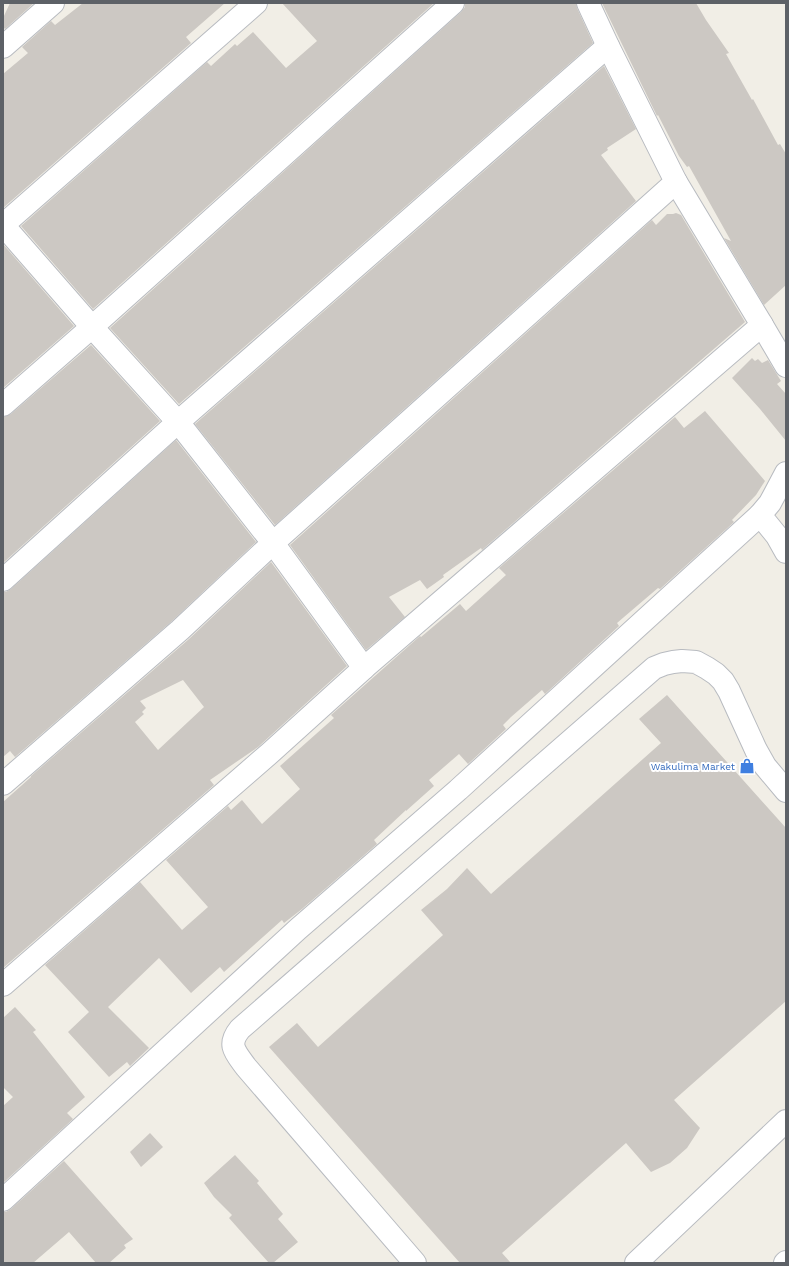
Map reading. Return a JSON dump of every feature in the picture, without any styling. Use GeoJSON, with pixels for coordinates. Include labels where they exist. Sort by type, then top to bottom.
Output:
{"type":"FeatureCollection","features":[{"type":"Feature","properties":{"kind":"street"},"geometry":{"type":"LineString","coordinates":[[3,47],[53,3]]}},
{"type":"Feature","properties":{"kind":"street"},"geometry":{"type":"LineString","coordinates":[[256,3],[3,225],[92,327],[178,422],[273,543],[364,668]]}},
{"type":"Feature","properties":{"kind":"street"},"geometry":{"type":"LineString","coordinates":[[3,405],[453,3]]}},
{"type":"Feature","properties":{"kind":"street"},"geometry":{"type":"LineString","coordinates":[[588,3],[676,182],[786,366]]}},
{"type":"Feature","properties":{"kind":"street"},"geometry":{"type":"LineString","coordinates":[[3,580],[178,422],[608,46]]}},
{"type":"Feature","properties":{"kind":"street"},"geometry":{"type":"LineString","coordinates":[[3,784],[180,630],[273,543],[676,182]]}},
{"type":"Feature","properties":{"kind":"street"},"geometry":{"type":"LineString","coordinates":[[3,985],[270,753],[364,668],[762,325]]}},
{"type":"Feature","properties":{"kind":"street"},"geometry":{"type":"LineString","coordinates":[[3,1200],[298,929],[458,790],[760,515],[770,503],[786,473]]}},
{"type":"Feature","properties":{"kind":"street"},"geometry":{"type":"LineString","coordinates":[[760,515],[777,536],[786,552]]}},
{"type":"Feature","properties":{"kind":"street"},"geometry":{"type":"LineString","coordinates":[[415,1263],[246,1067],[233,1047],[234,1036],[258,1013],[654,668],[664,664],[682,661],[696,662],[707,668],[723,681],[729,690],[762,761],[786,791]]}},
{"type":"Feature","properties":{"kind":"street"},"geometry":{"type":"LineString","coordinates":[[636,1263],[786,1121]]}},
{"type":"Feature","properties":{"kind":"building"},"geometry":{"type":"Polygon","coordinates":[[[10,3],[34,3],[5,29],[3,27],[3,18],[10,3]]]}},
{"type":"Feature","properties":{"kind":"building"},"geometry":{"type":"Polygon","coordinates":[[[83,3],[225,3],[186,37],[191,43],[3,208],[3,74],[28,53],[22,47],[51,21],[55,25],[83,3]]]}},
{"type":"Feature","properties":{"kind":"building"},"geometry":{"type":"Polygon","coordinates":[[[282,3],[434,3],[93,309],[21,226],[207,62],[211,66],[235,44],[237,46],[253,32],[286,68],[317,41],[282,3]]]}},
{"type":"Feature","properties":{"kind":"building"},"geometry":{"type":"Polygon","coordinates":[[[465,3],[576,3],[593,43],[179,404],[110,328],[461,12],[465,7],[465,3]]]}},
{"type":"Feature","properties":{"kind":"building"},"geometry":{"type":"Polygon","coordinates":[[[602,3],[696,3],[729,53],[726,54],[778,145],[780,144],[786,154],[786,285],[764,305],[724,238],[731,241],[689,166],[687,167],[679,156],[658,115],[657,116],[602,3]]]}},
{"type":"Feature","properties":{"kind":"building"},"geometry":{"type":"Polygon","coordinates":[[[604,66],[636,129],[607,148],[608,150],[601,155],[636,201],[275,525],[195,424],[604,66]]]}},
{"type":"Feature","properties":{"kind":"building"},"geometry":{"type":"Polygon","coordinates":[[[676,213],[681,215],[745,322],[482,550],[481,548],[443,575],[444,577],[427,589],[420,580],[389,597],[405,617],[366,650],[290,545],[652,220],[656,225],[667,214],[676,213]]]}},
{"type":"Feature","properties":{"kind":"building"},"geometry":{"type":"Polygon","coordinates":[[[3,244],[74,326],[3,388],[3,244]]]}},
{"type":"Feature","properties":{"kind":"building"},"geometry":{"type":"Polygon","coordinates":[[[91,345],[160,421],[3,563],[3,417],[11,414],[91,345]]]}},
{"type":"Feature","properties":{"kind":"building"},"geometry":{"type":"Polygon","coordinates":[[[752,358],[755,361],[758,359],[762,363],[768,360],[781,381],[777,384],[786,394],[786,441],[732,378],[752,358]]]}},
{"type":"Feature","properties":{"kind":"building"},"geometry":{"type":"Polygon","coordinates":[[[705,411],[765,481],[756,495],[732,520],[734,522],[660,589],[658,588],[617,623],[619,626],[545,694],[542,690],[511,717],[503,725],[506,729],[468,764],[459,754],[429,780],[434,786],[374,840],[377,844],[302,909],[284,923],[282,920],[224,972],[220,967],[191,993],[159,958],[108,1007],[149,1048],[130,1066],[127,1062],[109,1077],[68,1032],[89,1012],[45,965],[140,882],[182,930],[208,907],[166,860],[228,806],[231,810],[242,800],[262,824],[300,789],[280,766],[334,718],[331,715],[420,636],[421,637],[460,604],[466,611],[506,575],[499,568],[675,417],[684,428],[705,411]]]}},
{"type":"Feature","properties":{"kind":"building"},"geometry":{"type":"Polygon","coordinates":[[[176,440],[256,542],[172,621],[15,757],[10,751],[3,757],[3,592],[11,589],[176,440]]]}},
{"type":"Feature","properties":{"kind":"building"},"geometry":{"type":"Polygon","coordinates":[[[271,562],[347,666],[258,747],[210,780],[214,785],[3,968],[3,802],[189,639],[271,562]],[[183,680],[140,701],[146,708],[142,712],[144,714],[135,722],[158,750],[204,707],[183,680]]]}},
{"type":"Feature","properties":{"kind":"building"},"geometry":{"type":"Polygon","coordinates":[[[667,695],[786,828],[786,1001],[674,1100],[700,1128],[687,1148],[670,1163],[651,1172],[626,1143],[502,1253],[511,1263],[460,1263],[269,1047],[297,1023],[318,1047],[443,935],[421,910],[447,889],[467,868],[491,894],[661,743],[639,719],[667,695]]]}},
{"type":"Feature","properties":{"kind":"building"},"geometry":{"type":"Polygon","coordinates":[[[15,1007],[36,1030],[33,1032],[85,1097],[67,1113],[73,1119],[3,1183],[3,1106],[13,1097],[3,1087],[3,1018],[15,1007]]]}},
{"type":"Feature","properties":{"kind":"building"},"geometry":{"type":"Polygon","coordinates":[[[150,1133],[163,1147],[141,1167],[130,1152],[150,1133]]]}},
{"type":"Feature","properties":{"kind":"building"},"geometry":{"type":"Polygon","coordinates":[[[235,1155],[259,1181],[257,1183],[283,1214],[278,1219],[298,1242],[273,1263],[269,1263],[229,1218],[232,1215],[214,1197],[204,1183],[235,1155]]]}},
{"type":"Feature","properties":{"kind":"building"},"geometry":{"type":"Polygon","coordinates":[[[64,1161],[133,1239],[124,1245],[126,1248],[109,1263],[96,1263],[69,1232],[33,1263],[3,1263],[3,1212],[11,1209],[64,1161]]]}},
{"type":"Feature","properties":{"kind":"place","name":"Wakulima Market"},"geometry":{"type":"Point","coordinates":[747,766]}}]}
